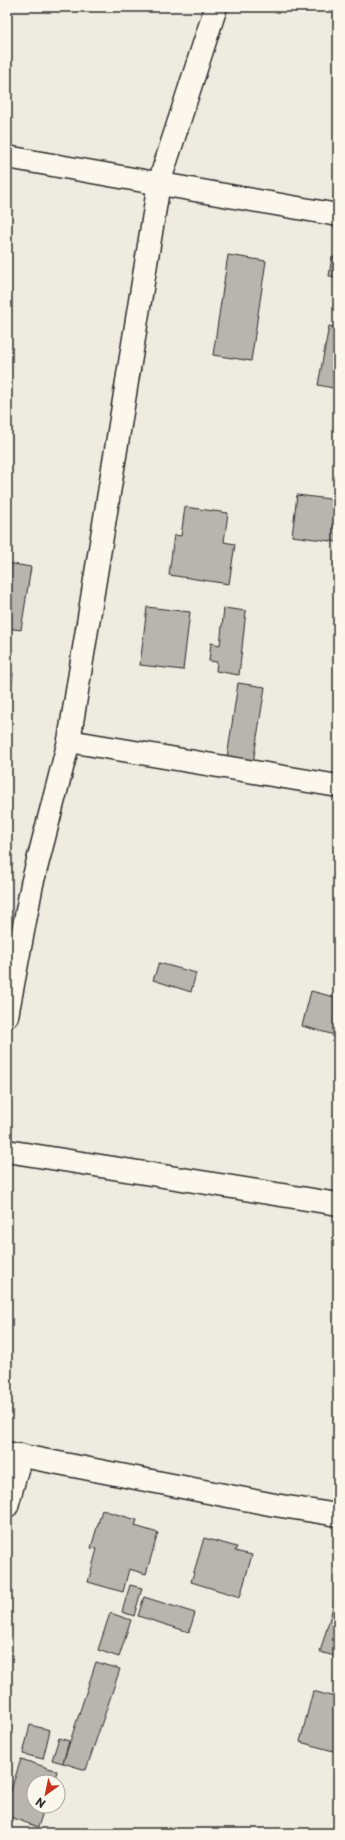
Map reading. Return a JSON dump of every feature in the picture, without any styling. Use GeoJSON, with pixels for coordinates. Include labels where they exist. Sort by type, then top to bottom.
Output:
{"type":"FeatureCollection","features":[{"type":"Feature","properties":{"kind":"street"},"geometry":{"type":"LineString","coordinates":[[7,1016],[32,884],[70,741],[159,183],[216,7]]}},
{"type":"Feature","properties":{"kind":"street"},"geometry":{"type":"LineString","coordinates":[[7,157],[338,215]]}},
{"type":"Feature","properties":{"kind":"street"},"geometry":{"type":"LineString","coordinates":[[70,741],[338,786]]}},
{"type":"Feature","properties":{"kind":"street"},"geometry":{"type":"LineString","coordinates":[[7,1151],[338,1204]]}},
{"type":"Feature","properties":{"kind":"street"},"geometry":{"type":"LineString","coordinates":[[7,1506],[14,1454],[275,1505],[338,1514]]}},
{"type":"Feature","properties":{"kind":"building"},"geometry":{"type":"Polygon","coordinates":[[[228,255],[266,261],[251,361],[213,355],[228,255]]]}},
{"type":"Feature","properties":{"kind":"building"},"geometry":{"type":"Polygon","coordinates":[[[332,257],[338,258],[338,277],[329,276],[332,257]]]}},
{"type":"Feature","properties":{"kind":"building"},"geometry":{"type":"Polygon","coordinates":[[[338,283],[338,305],[335,305],[338,283]]]}},
{"type":"Feature","properties":{"kind":"building"},"geometry":{"type":"Polygon","coordinates":[[[329,326],[338,328],[338,389],[318,385],[329,326]]]}},
{"type":"Feature","properties":{"kind":"building"},"geometry":{"type":"Polygon","coordinates":[[[297,495],[338,500],[338,542],[292,536],[297,495]]]}},
{"type":"Feature","properties":{"kind":"building"},"geometry":{"type":"Polygon","coordinates":[[[185,507],[228,513],[224,542],[235,544],[229,584],[169,575],[174,535],[181,536],[185,507]]]}},
{"type":"Feature","properties":{"kind":"building"},"geometry":{"type":"Polygon","coordinates":[[[7,563],[31,567],[21,630],[7,628],[7,563]]]}},
{"type":"Feature","properties":{"kind":"building"},"geometry":{"type":"Polygon","coordinates":[[[147,607],[190,612],[183,670],[140,665],[147,607]]]}},
{"type":"Feature","properties":{"kind":"building"},"geometry":{"type":"Polygon","coordinates":[[[224,608],[246,611],[239,675],[216,671],[217,662],[209,661],[211,643],[220,645],[224,608]]]}},
{"type":"Feature","properties":{"kind":"building"},"geometry":{"type":"Polygon","coordinates":[[[7,672],[13,673],[7,728],[7,672]]]}},
{"type":"Feature","properties":{"kind":"building"},"geometry":{"type":"Polygon","coordinates":[[[238,683],[265,687],[253,763],[227,758],[238,683]]]}},
{"type":"Feature","properties":{"kind":"building"},"geometry":{"type":"Polygon","coordinates":[[[159,963],[196,973],[191,992],[153,980],[159,963]]]}},
{"type":"Feature","properties":{"kind":"building"},"geometry":{"type":"Polygon","coordinates":[[[311,991],[338,998],[338,1036],[302,1026],[311,991]]]}},
{"type":"Feature","properties":{"kind":"building"},"geometry":{"type":"Polygon","coordinates":[[[102,1510],[137,1520],[135,1526],[158,1533],[146,1574],[129,1569],[123,1592],[88,1582],[97,1549],[91,1548],[102,1510]]]}},
{"type":"Feature","properties":{"kind":"building"},"geometry":{"type":"Polygon","coordinates":[[[204,1538],[237,1547],[235,1551],[252,1555],[240,1597],[191,1582],[204,1538]]]}},
{"type":"Feature","properties":{"kind":"building"},"geometry":{"type":"Polygon","coordinates":[[[130,1585],[142,1588],[134,1616],[122,1612],[130,1585]]]}},
{"type":"Feature","properties":{"kind":"building"},"geometry":{"type":"Polygon","coordinates":[[[338,1590],[338,1657],[320,1652],[338,1590]]]}},
{"type":"Feature","properties":{"kind":"building"},"geometry":{"type":"Polygon","coordinates":[[[144,1597],[195,1613],[189,1632],[138,1616],[144,1597]]]}},
{"type":"Feature","properties":{"kind":"building"},"geometry":{"type":"Polygon","coordinates":[[[110,1613],[131,1620],[119,1657],[98,1650],[110,1613]]]}},
{"type":"Feature","properties":{"kind":"building"},"geometry":{"type":"Polygon","coordinates":[[[96,1662],[120,1669],[86,1770],[63,1763],[96,1662]]]}},
{"type":"Feature","properties":{"kind":"building"},"geometry":{"type":"Polygon","coordinates":[[[313,1691],[338,1698],[337,1752],[300,1742],[313,1691]]]}},
{"type":"Feature","properties":{"kind":"building"},"geometry":{"type":"Polygon","coordinates":[[[30,1725],[50,1730],[43,1759],[23,1754],[30,1725]]]}},
{"type":"Feature","properties":{"kind":"building"},"geometry":{"type":"Polygon","coordinates":[[[59,1738],[69,1741],[63,1763],[52,1760],[59,1738]]]}},
{"type":"Feature","properties":{"kind":"building"},"geometry":{"type":"Polygon","coordinates":[[[21,1759],[57,1771],[56,1774],[26,1774],[26,1814],[42,1814],[38,1827],[7,1816],[7,1802],[21,1759]]]}}]}
